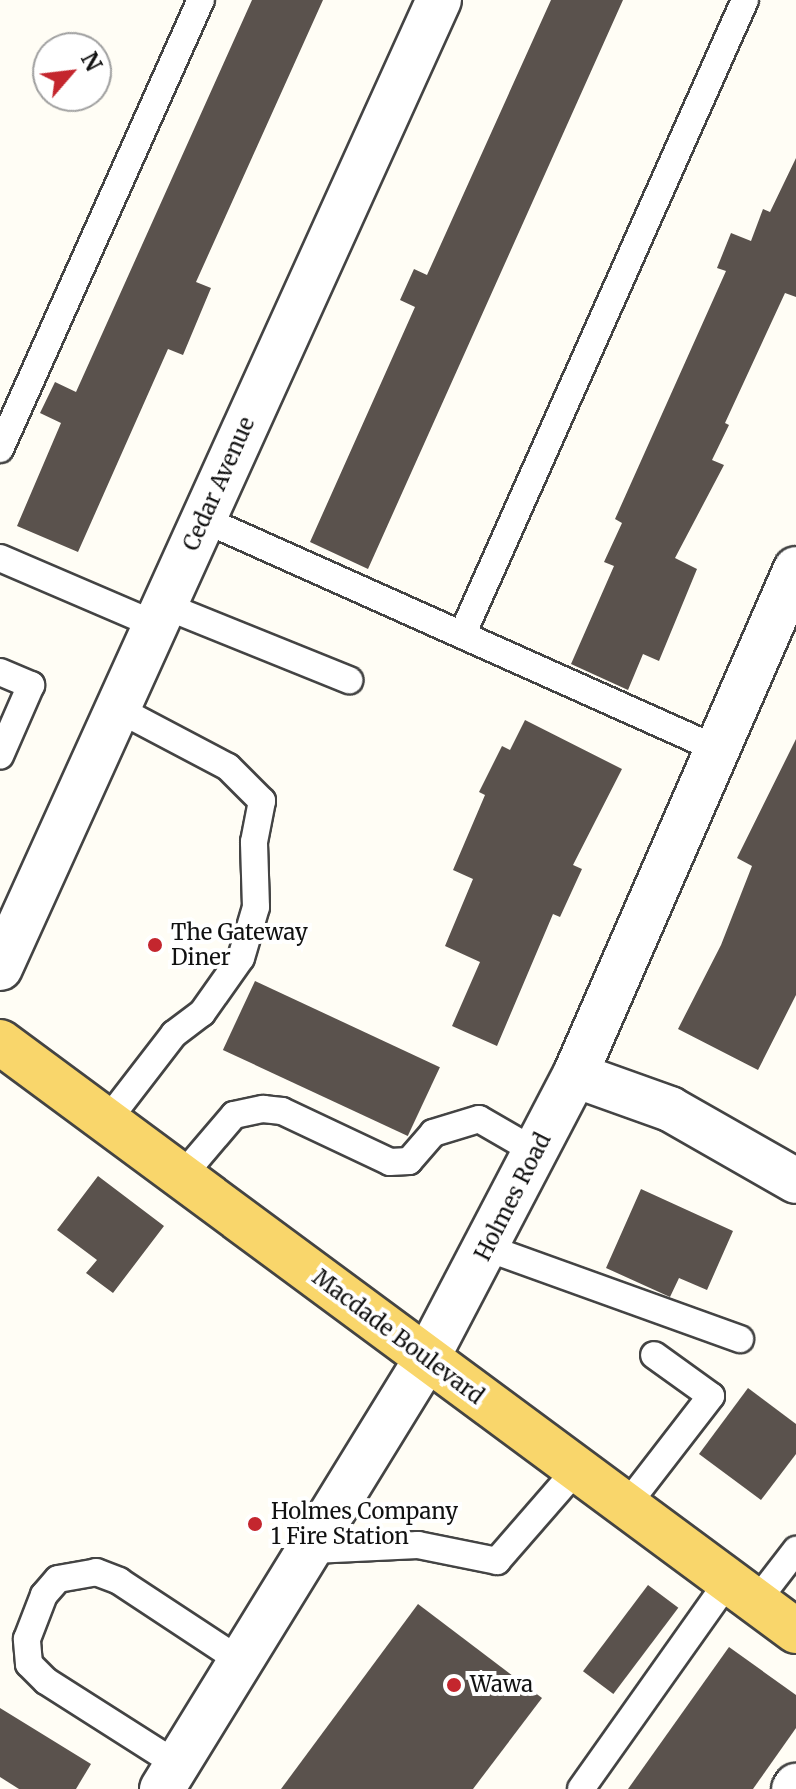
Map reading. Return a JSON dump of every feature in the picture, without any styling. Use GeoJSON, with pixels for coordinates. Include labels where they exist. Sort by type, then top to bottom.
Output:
{"type":"FeatureCollection","features":[{"type":"Feature","properties":{"kind":"main road","name":"Macdade Boulevard"},"geometry":{"type":"LineString","coordinates":[[0,1042],[796,1631]]}},
{"type":"Feature","properties":{"kind":"street","name":"Cedar Avenue"},"geometry":{"type":"LineString","coordinates":[[0,968],[439,0]]}},
{"type":"Feature","properties":{"kind":"street","name":"Holmes Road"},"geometry":{"type":"LineString","coordinates":[[170,1777],[313,1550],[427,1358],[487,1248],[575,1075],[796,569]]}},
{"type":"Feature","properties":{"kind":"street"},"geometry":{"type":"LineString","coordinates":[[575,1075],[670,1109],[796,1181]]}},
{"type":"Feature","properties":{"kind":"lane"},"geometry":{"type":"LineString","coordinates":[[0,449],[201,0]]}},
{"type":"Feature","properties":{"kind":"lane"},"geometry":{"type":"LineString","coordinates":[[462,635],[745,0]]}},
{"type":"Feature","properties":{"kind":"lane"},"geometry":{"type":"LineString","coordinates":[[203,519],[717,749]]}},
{"type":"Feature","properties":{"kind":"lane"},"geometry":{"type":"LineString","coordinates":[[0,558],[349,680]]}},
{"type":"Feature","properties":{"kind":"lane"},"geometry":{"type":"LineString","coordinates":[[0,672],[31,685],[0,756]]}},
{"type":"Feature","properties":{"kind":"lane"},"geometry":{"type":"LineString","coordinates":[[107,1121],[174,1034],[202,1013],[241,958],[256,907],[254,842],[262,801],[228,767],[116,708]]}},
{"type":"Feature","properties":{"kind":"lane"},"geometry":{"type":"LineString","coordinates":[[182,1176],[234,1115],[263,1109],[282,1111],[390,1162],[409,1161],[433,1133],[479,1119],[536,1152]]}},
{"type":"Feature","properties":{"kind":"lane"},"geometry":{"type":"LineString","coordinates":[[487,1248],[740,1339]]}},
{"type":"Feature","properties":{"kind":"lane"},"geometry":{"type":"LineString","coordinates":[[626,1506],[711,1396],[654,1355]]}},
{"type":"Feature","properties":{"kind":"lane"},"geometry":{"type":"LineString","coordinates":[[313,1550],[418,1545],[497,1561],[577,1469]]}},
{"type":"Feature","properties":{"kind":"lane"},"geometry":{"type":"LineString","coordinates":[[581,1789],[742,1591],[796,1550]]}},
{"type":"Feature","properties":{"kind":"lane"},"geometry":{"type":"LineString","coordinates":[[170,1777],[46,1681],[29,1664],[27,1639],[44,1595],[58,1579],[96,1572],[119,1581],[242,1662]]}},
{"type":"Feature","properties":{"kind":"building"},"geometry":{"type":"Polygon","coordinates":[[[252,0],[323,0],[196,282],[211,288],[183,355],[168,349],[78,552],[17,526],[61,423],[40,413],[55,382],[76,392],[252,0]]]}},
{"type":"Feature","properties":{"kind":"building"},"geometry":{"type":"Polygon","coordinates":[[[551,0],[623,0],[368,569],[310,542],[415,307],[400,300],[414,269],[427,275],[551,0]]]}},
{"type":"Feature","properties":{"kind":"building"},"geometry":{"type":"Polygon","coordinates":[[[796,158],[796,297],[785,293],[725,423],[729,425],[712,460],[724,465],[675,558],[697,569],[659,661],[643,654],[628,690],[571,664],[614,566],[604,562],[622,523],[615,519],[726,271],[717,268],[731,233],[751,241],[763,209],[770,212],[796,158]]]}},
{"type":"Feature","properties":{"kind":"building"},"geometry":{"type":"Polygon","coordinates":[[[525,720],[622,769],[573,865],[582,869],[560,917],[553,914],[497,1046],[452,1026],[480,962],[445,946],[473,879],[453,870],[485,795],[479,792],[502,746],[510,750],[525,720]]]}},
{"type":"Feature","properties":{"kind":"building"},"geometry":{"type":"Polygon","coordinates":[[[796,739],[796,995],[758,1070],[678,1029],[721,945],[752,866],[737,858],[796,739]]]}},
{"type":"Feature","properties":{"kind":"building"},"geometry":{"type":"Polygon","coordinates":[[[255,981],[440,1067],[408,1136],[223,1050],[255,981]]]}},
{"type":"Feature","properties":{"kind":"building"},"geometry":{"type":"Polygon","coordinates":[[[98,1176],[164,1226],[113,1293],[86,1273],[97,1260],[57,1230],[98,1176]]]}},
{"type":"Feature","properties":{"kind":"building"},"geometry":{"type":"Polygon","coordinates":[[[641,1189],[733,1231],[707,1290],[679,1278],[670,1297],[606,1268],[641,1189]]]}},
{"type":"Feature","properties":{"kind":"building"},"geometry":{"type":"Polygon","coordinates":[[[748,1388],[796,1424],[796,1454],[761,1500],[699,1454],[748,1388]]]}},
{"type":"Feature","properties":{"kind":"building"},"geometry":{"type":"Polygon","coordinates":[[[648,1585],[678,1608],[613,1694],[583,1671],[648,1585]]]}},
{"type":"Feature","properties":{"kind":"building"},"geometry":{"type":"Polygon","coordinates":[[[418,1604],[542,1698],[473,1789],[281,1789],[418,1604]]]}},
{"type":"Feature","properties":{"kind":"building"},"geometry":{"type":"Polygon","coordinates":[[[729,1647],[796,1695],[796,1728],[753,1789],[628,1789],[729,1647]]]}},
{"type":"Feature","properties":{"kind":"building"},"geometry":{"type":"Polygon","coordinates":[[[0,1708],[91,1764],[76,1789],[19,1789],[0,1777],[0,1708]]]}},
{"type":"Feature","properties":{"kind":"place","name":"The Gateway Diner"},"geometry":{"type":"Point","coordinates":[155,945]}},
{"type":"Feature","properties":{"kind":"place","name":"Holmes Company 1 Fire Station"},"geometry":{"type":"Point","coordinates":[255,1524]}},
{"type":"Feature","properties":{"kind":"place","name":"Wawa"},"geometry":{"type":"Point","coordinates":[454,1685]}}]}
